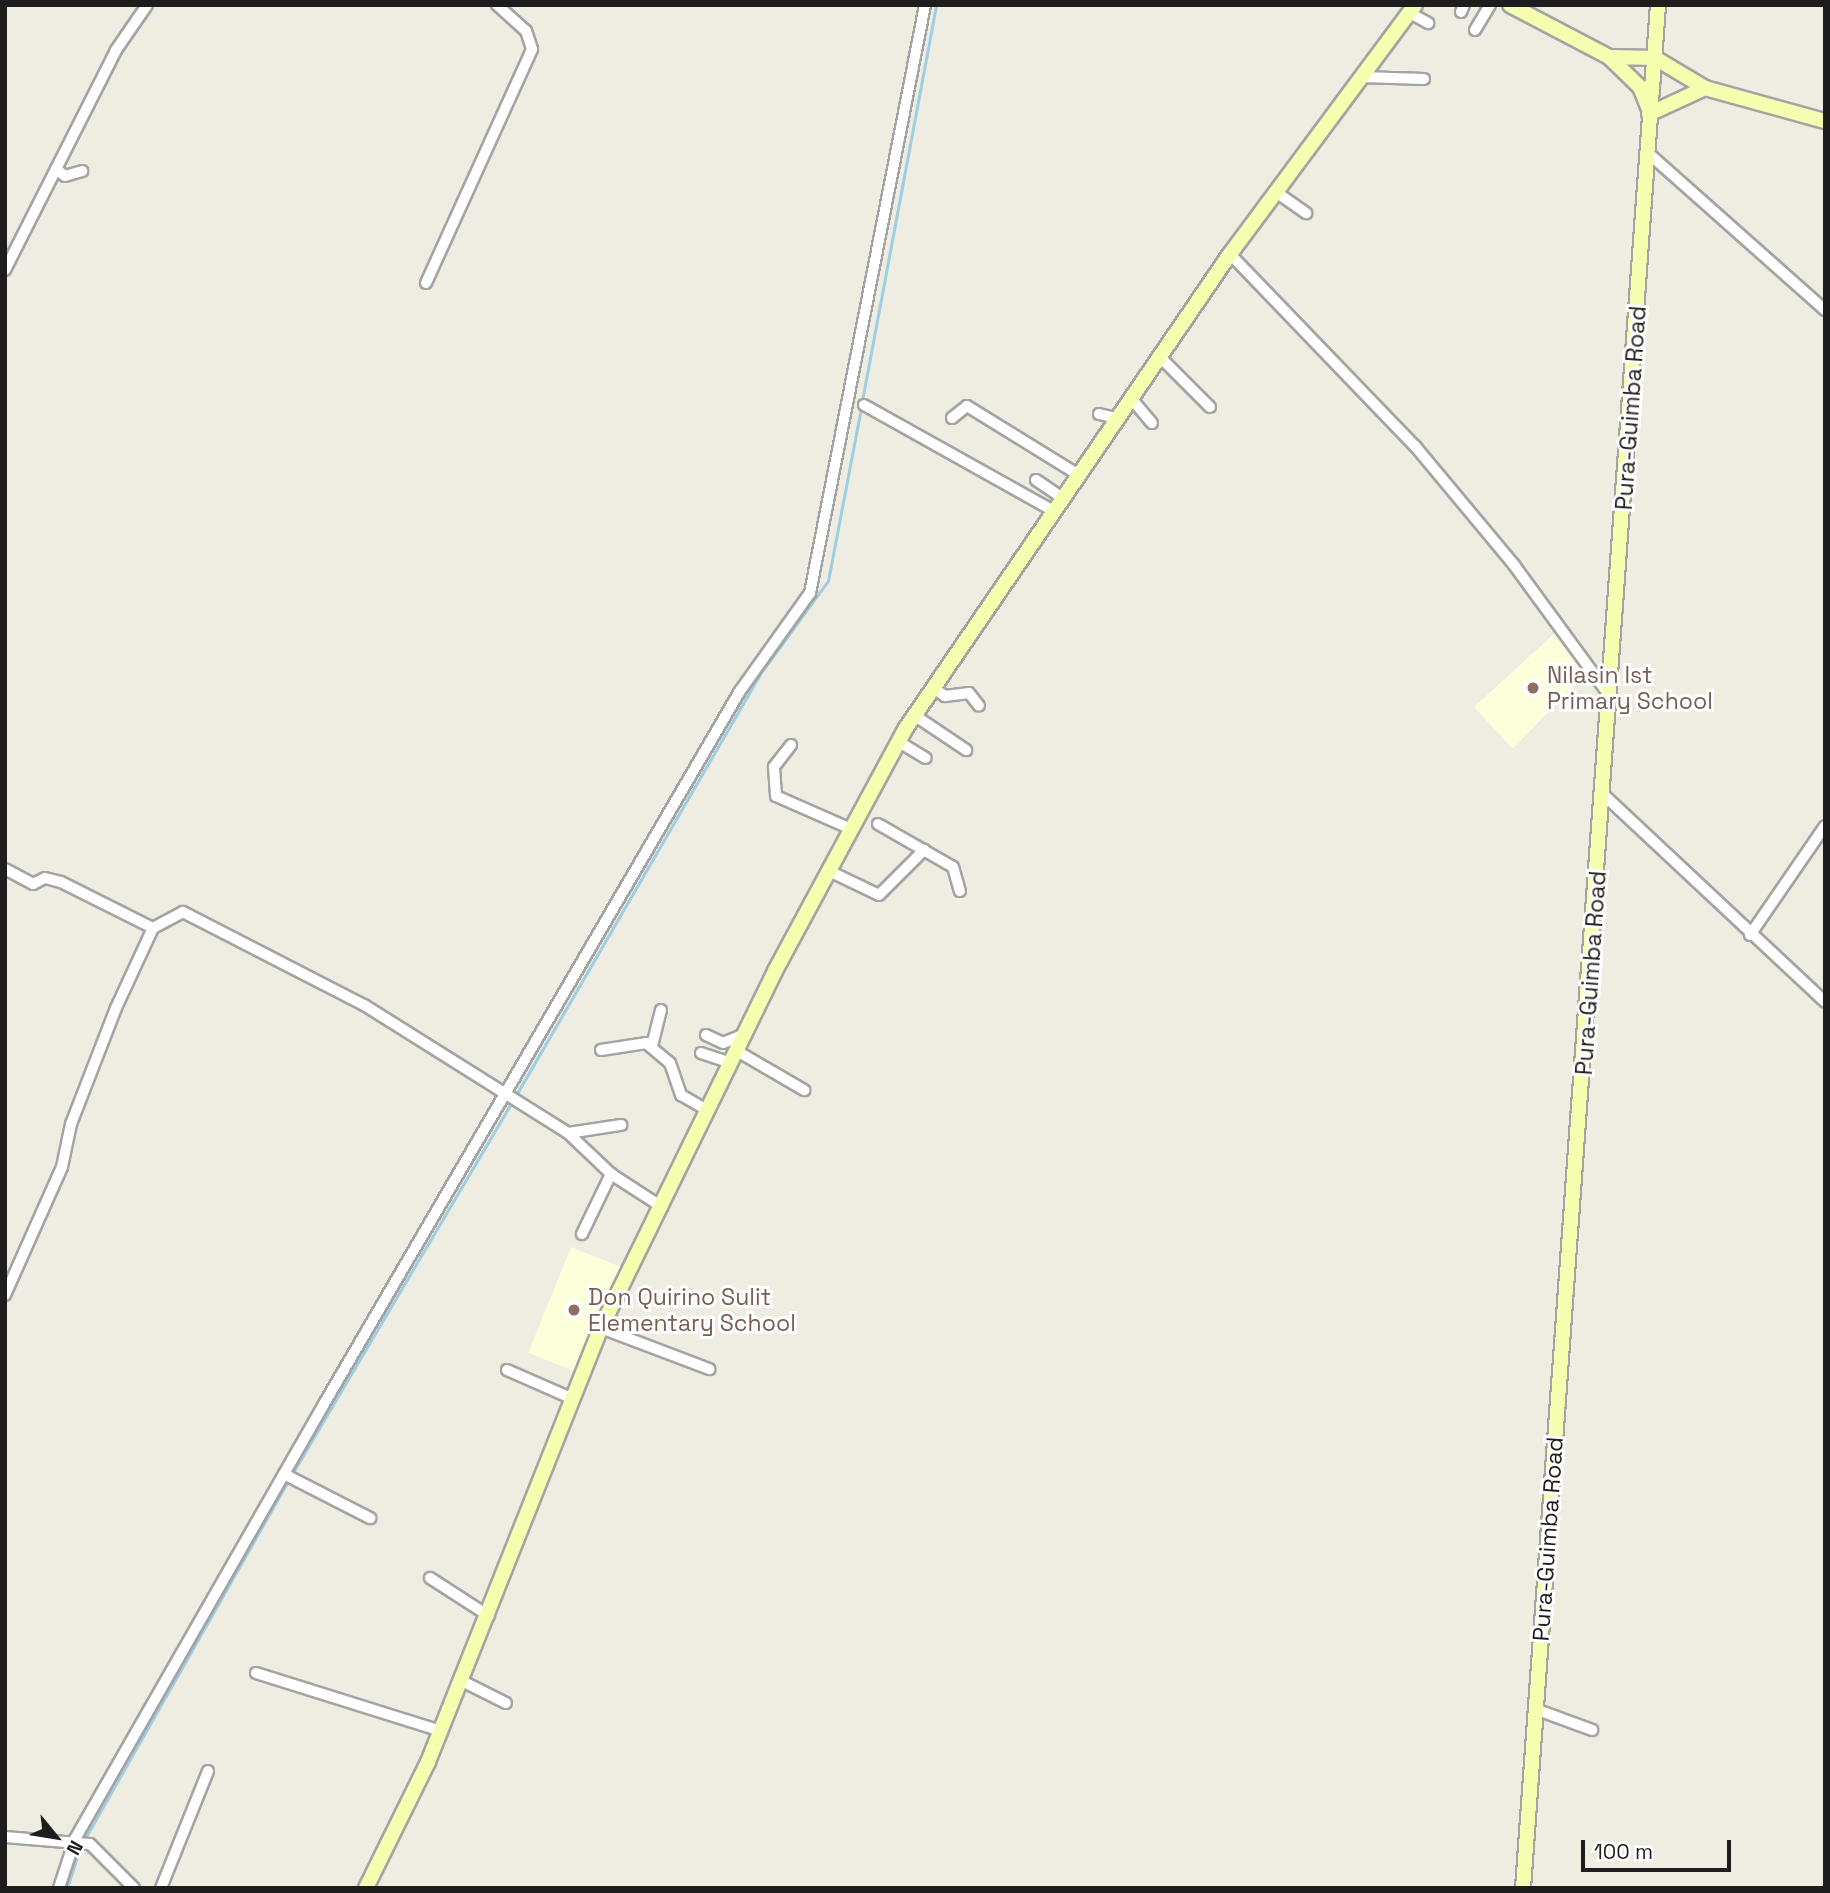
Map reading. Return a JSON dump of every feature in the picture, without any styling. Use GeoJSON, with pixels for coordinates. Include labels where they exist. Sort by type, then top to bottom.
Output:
{"type":"FeatureCollection","features":[{"type":"Feature","properties":{"kind":"main road"},"geometry":{"type":"LineString","coordinates":[[1510,5],[1609,57],[1640,87],[1649,114],[1705,88]]}},
{"type":"Feature","properties":{"kind":"main road","name":"Pura-Guimba Road"},"geometry":{"type":"LineString","coordinates":[[1523,1888],[1605,796],[1658,5]]}},
{"type":"Feature","properties":{"kind":"main road"},"geometry":{"type":"LineString","coordinates":[[366,1888],[462,1681],[601,1328],[734,1057],[851,830],[914,715],[1230,254],[1413,9]]}},
{"type":"Feature","properties":{"kind":"main road"},"geometry":{"type":"LineString","coordinates":[[1609,57],[1655,58],[1705,88],[1825,121]]}},
{"type":"Feature","properties":{"kind":"street"},"geometry":{"type":"LineString","coordinates":[[5,270],[56,169],[146,5]]}},
{"type":"Feature","properties":{"kind":"street"},"geometry":{"type":"LineString","coordinates":[[426,283],[532,50],[526,32],[498,5]]}},
{"type":"Feature","properties":{"kind":"street"},"geometry":{"type":"LineString","coordinates":[[59,1888],[75,1839],[284,1474],[508,1095],[740,691],[810,593],[925,5]]}},
{"type":"Feature","properties":{"kind":"street"},"geometry":{"type":"LineString","coordinates":[[1475,30],[1490,5]]}},
{"type":"Feature","properties":{"kind":"street"},"geometry":{"type":"LineString","coordinates":[[1413,9],[1428,23]]}},
{"type":"Feature","properties":{"kind":"street"},"geometry":{"type":"LineString","coordinates":[[1361,77],[1424,79]]}},
{"type":"Feature","properties":{"kind":"street"},"geometry":{"type":"LineString","coordinates":[[1647,152],[1825,310]]}},
{"type":"Feature","properties":{"kind":"street"},"geometry":{"type":"LineString","coordinates":[[56,169],[65,176],[82,171]]}},
{"type":"Feature","properties":{"kind":"street"},"geometry":{"type":"LineString","coordinates":[[1276,192],[1306,214]]}},
{"type":"Feature","properties":{"kind":"street"},"geometry":{"type":"LineString","coordinates":[[1230,254],[1415,446],[1514,565],[1612,698]]}},
{"type":"Feature","properties":{"kind":"street"},"geometry":{"type":"LineString","coordinates":[[1159,356],[1210,407]]}},
{"type":"Feature","properties":{"kind":"street"},"geometry":{"type":"LineString","coordinates":[[1130,397],[1152,423]]}},
{"type":"Feature","properties":{"kind":"street"},"geometry":{"type":"LineString","coordinates":[[864,405],[1052,510]]}},
{"type":"Feature","properties":{"kind":"street"},"geometry":{"type":"LineString","coordinates":[[952,418],[967,406],[1077,474]]}},
{"type":"Feature","properties":{"kind":"street"},"geometry":{"type":"LineString","coordinates":[[1099,414],[1116,418]]}},
{"type":"Feature","properties":{"kind":"street"},"geometry":{"type":"LineString","coordinates":[[1036,480],[1061,497]]}},
{"type":"Feature","properties":{"kind":"street"},"geometry":{"type":"LineString","coordinates":[[932,687],[945,696],[969,694],[979,706]]}},
{"type":"Feature","properties":{"kind":"street"},"geometry":{"type":"LineString","coordinates":[[914,715],[966,750]]}},
{"type":"Feature","properties":{"kind":"street"},"geometry":{"type":"LineString","coordinates":[[899,742],[926,758]]}},
{"type":"Feature","properties":{"kind":"street"},"geometry":{"type":"LineString","coordinates":[[792,745],[774,766],[776,796],[851,830]]}},
{"type":"Feature","properties":{"kind":"street"},"geometry":{"type":"LineString","coordinates":[[1605,796],[1750,935],[1825,1002]]}},
{"type":"Feature","properties":{"kind":"street"},"geometry":{"type":"LineString","coordinates":[[878,824],[953,867],[960,891]]}},
{"type":"Feature","properties":{"kind":"street"},"geometry":{"type":"LineString","coordinates":[[1750,935],[1825,826]]}},
{"type":"Feature","properties":{"kind":"street"},"geometry":{"type":"LineString","coordinates":[[829,872],[879,895],[924,850]]}},
{"type":"Feature","properties":{"kind":"street"},"geometry":{"type":"LineString","coordinates":[[5,869],[33,884],[46,878],[61,882],[153,928]]}},
{"type":"Feature","properties":{"kind":"street"},"geometry":{"type":"LineString","coordinates":[[5,1295],[62,1167],[71,1124],[116,1009],[153,928],[176,912],[212,921],[508,1095],[568,1133],[611,1174],[662,1208]]}},
{"type":"Feature","properties":{"kind":"street"},"geometry":{"type":"LineString","coordinates":[[652,1046],[661,1010]]}},
{"type":"Feature","properties":{"kind":"street"},"geometry":{"type":"LineString","coordinates":[[706,1035],[723,1043],[746,1034]]}},
{"type":"Feature","properties":{"kind":"street"},"geometry":{"type":"LineString","coordinates":[[601,1050],[638,1040],[652,1046],[670,1063],[681,1095],[709,1111]]}},
{"type":"Feature","properties":{"kind":"street"},"geometry":{"type":"LineString","coordinates":[[701,1053],[734,1057],[804,1090]]}},
{"type":"Feature","properties":{"kind":"street"},"geometry":{"type":"LineString","coordinates":[[568,1133],[621,1125]]}},
{"type":"Feature","properties":{"kind":"street"},"geometry":{"type":"LineString","coordinates":[[582,1234],[611,1174]]}},
{"type":"Feature","properties":{"kind":"street"},"geometry":{"type":"LineString","coordinates":[[601,1328],[709,1369]]}},
{"type":"Feature","properties":{"kind":"street"},"geometry":{"type":"LineString","coordinates":[[507,1370],[573,1399]]}},
{"type":"Feature","properties":{"kind":"street"},"geometry":{"type":"LineString","coordinates":[[284,1474],[370,1518]]}},
{"type":"Feature","properties":{"kind":"street"},"geometry":{"type":"LineString","coordinates":[[430,1578],[489,1616]]}},
{"type":"Feature","properties":{"kind":"street"},"geometry":{"type":"LineString","coordinates":[[256,1672],[441,1731]]}},
{"type":"Feature","properties":{"kind":"street"},"geometry":{"type":"LineString","coordinates":[[462,1681],[506,1703]]}},
{"type":"Feature","properties":{"kind":"street"},"geometry":{"type":"LineString","coordinates":[[1535,1709],[1592,1730]]}},
{"type":"Feature","properties":{"kind":"street"},"geometry":{"type":"LineString","coordinates":[[161,1888],[208,1771]]}},
{"type":"Feature","properties":{"kind":"street"},"geometry":{"type":"LineString","coordinates":[[5,1837],[75,1839],[90,1844],[134,1888]]}},
{"type":"Feature","properties":{"kind":"shaded area","name":"Nilasin Ist Primary School"},"geometry":{"type":"Polygon","coordinates":[[[1557,631],[1589,669],[1513,749],[1474,707],[1557,631]]]}},
{"type":"Feature","properties":{"kind":"shaded area","name":"Don Quirino Sulit Elementary School"},"geometry":{"type":"Polygon","coordinates":[[[571,1247],[628,1270],[585,1376],[528,1353],[571,1247]]]}},
{"type":"Feature","properties":{"kind":"waterway"},"geometry":{"type":"LineString","coordinates":[[862,401],[936,5]]}},
{"type":"Feature","properties":{"kind":"waterway"},"geometry":{"type":"LineString","coordinates":[[515,1097],[763,670],[828,581],[861,408]]}},
{"type":"Feature","properties":{"kind":"waterway"},"geometry":{"type":"LineString","coordinates":[[292,1474],[511,1103]]}},
{"type":"Feature","properties":{"kind":"waterway"},"geometry":{"type":"LineString","coordinates":[[83,1842],[289,1479]]}},
{"type":"Feature","properties":{"kind":"waterway"},"geometry":{"type":"LineString","coordinates":[[67,1888],[80,1848]]}},
{"type":"Feature","properties":{"kind":"place","name":"Nilasin Ist Primary School"},"geometry":{"type":"Point","coordinates":[1533,688]}},
{"type":"Feature","properties":{"kind":"place","name":"Don Quirino Sulit Elementary School"},"geometry":{"type":"Point","coordinates":[574,1310]}}]}
